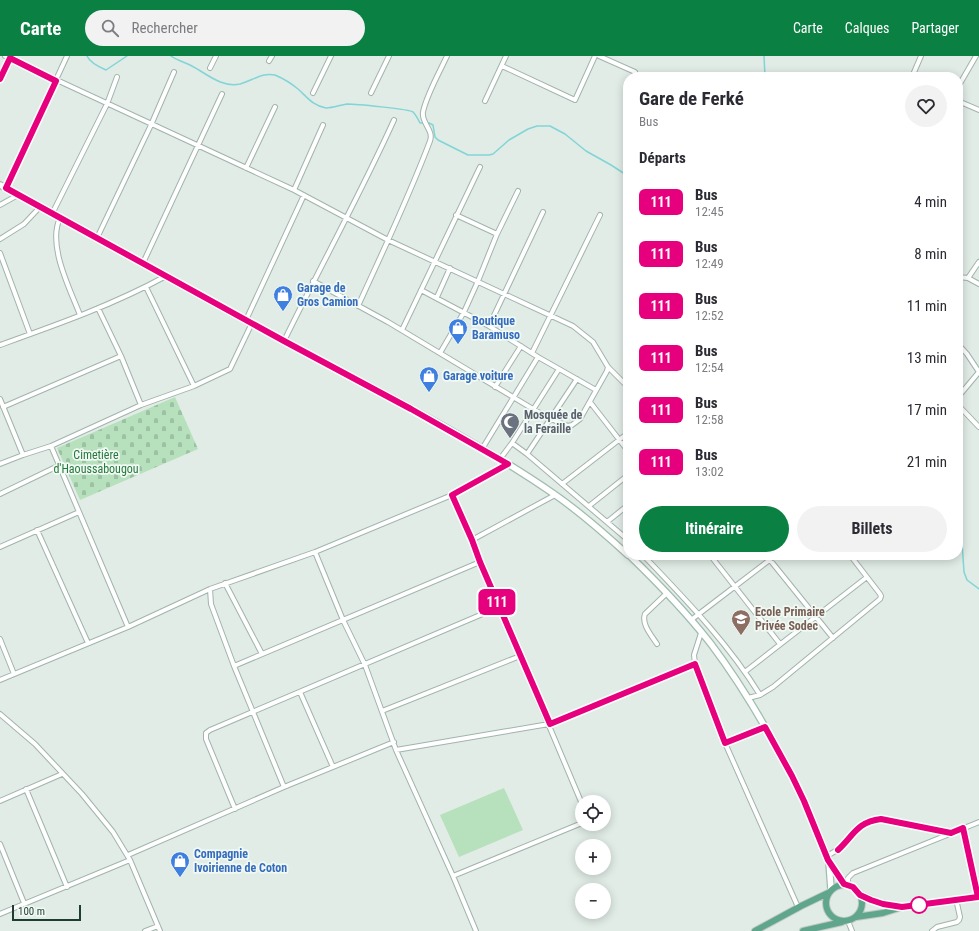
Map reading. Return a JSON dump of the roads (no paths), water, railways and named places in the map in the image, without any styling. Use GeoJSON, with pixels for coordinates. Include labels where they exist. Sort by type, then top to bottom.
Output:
{"type":"FeatureCollection","features":[{"type":"Feature","properties":{"kind":"main road"},"geometry":{"type":"LineString","coordinates":[[755,931],[838,886],[846,885],[857,890],[860,895],[862,908],[856,917]]}},
{"type":"Feature","properties":{"kind":"main road"},"geometry":{"type":"LineString","coordinates":[[830,891],[826,901],[826,908],[830,915],[836,920],[846,921]]}},
{"type":"Feature","properties":{"kind":"main road"},"geometry":{"type":"LineString","coordinates":[[860,895],[877,902],[902,907]]}},
{"type":"Feature","properties":{"kind":"main road"},"geometry":{"type":"LineString","coordinates":[[803,931],[846,921],[856,917],[883,913],[902,907],[979,897]]}},
{"type":"Feature","properties":{"kind":"street"},"geometry":{"type":"LineString","coordinates":[[5,56],[10,57],[56,81],[294,190],[388,240],[573,326],[593,342],[608,367],[623,382]]}},
{"type":"Feature","properties":{"kind":"street"},"geometry":{"type":"LineString","coordinates":[[6,188],[67,56]]}},
{"type":"Feature","properties":{"kind":"street"},"geometry":{"type":"LineString","coordinates":[[210,68],[216,56]]}},
{"type":"Feature","properties":{"kind":"street"},"geometry":{"type":"LineString","coordinates":[[269,61],[272,56]]}},
{"type":"Feature","properties":{"kind":"street"},"geometry":{"type":"LineString","coordinates":[[313,93],[331,56]]}},
{"type":"Feature","properties":{"kind":"street"},"geometry":{"type":"LineString","coordinates":[[371,93],[389,56]]}},
{"type":"Feature","properties":{"kind":"street"},"geometry":{"type":"LineString","coordinates":[[358,306],[415,180],[431,137],[431,133],[424,121],[423,113],[432,88],[447,56]]}},
{"type":"Feature","properties":{"kind":"street"},"geometry":{"type":"LineString","coordinates":[[485,101],[506,56]]}},
{"type":"Feature","properties":{"kind":"street"},"geometry":{"type":"LineString","coordinates":[[502,66],[575,100],[595,56]]}},
{"type":"Feature","properties":{"kind":"street"},"geometry":{"type":"LineString","coordinates":[[599,56],[635,72]]}},
{"type":"Feature","properties":{"kind":"street"},"geometry":{"type":"LineString","coordinates":[[914,72],[921,56]]}},
{"type":"Feature","properties":{"kind":"street"},"geometry":{"type":"LineString","coordinates":[[963,78],[976,56]]}},
{"type":"Feature","properties":{"kind":"street"},"geometry":{"type":"LineString","coordinates":[[0,79],[10,57]]}},
{"type":"Feature","properties":{"kind":"street"},"geometry":{"type":"LineString","coordinates":[[97,238],[151,125],[174,72]]}},
{"type":"Feature","properties":{"kind":"street"},"geometry":{"type":"LineString","coordinates":[[52,214],[107,104],[117,77]]}},
{"type":"Feature","properties":{"kind":"street"},"geometry":{"type":"LineString","coordinates":[[143,263],[222,94]]}},
{"type":"Feature","properties":{"kind":"street"},"geometry":{"type":"LineString","coordinates":[[963,103],[979,110]]}},
{"type":"Feature","properties":{"kind":"street"},"geometry":{"type":"LineString","coordinates":[[246,168],[275,107]]}},
{"type":"Feature","properties":{"kind":"street"},"geometry":{"type":"LineString","coordinates":[[284,341],[370,172],[394,120]]}},
{"type":"Feature","properties":{"kind":"street"},"geometry":{"type":"LineString","coordinates":[[294,190],[323,125]]}},
{"type":"Feature","properties":{"kind":"street"},"geometry":{"type":"LineString","coordinates":[[402,330],[480,167]]}},
{"type":"Feature","properties":{"kind":"street"},"geometry":{"type":"LineString","coordinates":[[0,185],[500,459],[555,495],[598,528],[623,550]]}},
{"type":"Feature","properties":{"kind":"street"},"geometry":{"type":"LineString","coordinates":[[440,353],[464,312],[497,234],[518,191]]}},
{"type":"Feature","properties":{"kind":"street"},"geometry":{"type":"LineString","coordinates":[[0,205],[18,195]]}},
{"type":"Feature","properties":{"kind":"street"},"geometry":{"type":"LineString","coordinates":[[0,464],[23,454],[51,446],[141,405],[194,386],[230,369],[304,196]]}},
{"type":"Feature","properties":{"kind":"street"},"geometry":{"type":"LineString","coordinates":[[0,239],[24,224],[40,207]]}},
{"type":"Feature","properties":{"kind":"street"},"geometry":{"type":"LineString","coordinates":[[490,326],[543,212]]}},
{"type":"Feature","properties":{"kind":"street"},"geometry":{"type":"LineString","coordinates":[[456,215],[497,234]]}},
{"type":"Feature","properties":{"kind":"street"},"geometry":{"type":"LineString","coordinates":[[532,353],[600,215]]}},
{"type":"Feature","properties":{"kind":"street"},"geometry":{"type":"LineString","coordinates":[[60,218],[56,232],[57,249],[80,315]]}},
{"type":"Feature","properties":{"kind":"street"},"geometry":{"type":"LineString","coordinates":[[0,253],[30,334]]}},
{"type":"Feature","properties":{"kind":"street"},"geometry":{"type":"LineString","coordinates":[[968,278],[979,262]]}},
{"type":"Feature","properties":{"kind":"street"},"geometry":{"type":"LineString","coordinates":[[438,297],[450,268]]}},
{"type":"Feature","properties":{"kind":"street"},"geometry":{"type":"LineString","coordinates":[[0,345],[98,308],[146,287],[166,276]]}},
{"type":"Feature","properties":{"kind":"street"},"geometry":{"type":"LineString","coordinates":[[963,278],[968,278],[979,284]]}},
{"type":"Feature","properties":{"kind":"street"},"geometry":{"type":"LineString","coordinates":[[313,282],[402,330],[513,398],[551,419],[568,426],[580,419],[608,367]]}},
{"type":"Feature","properties":{"kind":"street"},"geometry":{"type":"LineString","coordinates":[[146,287],[194,386]]}},
{"type":"Feature","properties":{"kind":"street"},"geometry":{"type":"LineString","coordinates":[[422,290],[438,297],[490,326],[538,357],[596,390]]}},
{"type":"Feature","properties":{"kind":"street"},"geometry":{"type":"LineString","coordinates":[[98,308],[121,356],[141,405]]}},
{"type":"Feature","properties":{"kind":"street"},"geometry":{"type":"LineString","coordinates":[[495,387],[521,346]]}},
{"type":"Feature","properties":{"kind":"street"},"geometry":{"type":"LineString","coordinates":[[963,350],[979,372],[963,391]]}},
{"type":"Feature","properties":{"kind":"street"},"geometry":{"type":"LineString","coordinates":[[3,407],[121,356]]}},
{"type":"Feature","properties":{"kind":"street"},"geometry":{"type":"LineString","coordinates":[[482,449],[538,357]]}},
{"type":"Feature","properties":{"kind":"street"},"geometry":{"type":"LineString","coordinates":[[500,459],[512,444],[559,369]]}},
{"type":"Feature","properties":{"kind":"street"},"geometry":{"type":"LineString","coordinates":[[527,454],[577,379]]}},
{"type":"Feature","properties":{"kind":"street"},"geometry":{"type":"LineString","coordinates":[[0,399],[23,454]]}},
{"type":"Feature","properties":{"kind":"street"},"geometry":{"type":"LineString","coordinates":[[590,402],[623,445]]}},
{"type":"Feature","properties":{"kind":"street"},"geometry":{"type":"LineString","coordinates":[[963,410],[979,427]]}},
{"type":"Feature","properties":{"kind":"street"},"geometry":{"type":"LineString","coordinates":[[562,484],[623,437]]}},
{"type":"Feature","properties":{"kind":"street"},"geometry":{"type":"LineString","coordinates":[[512,444],[527,454],[623,536]]}},
{"type":"Feature","properties":{"kind":"street"},"geometry":{"type":"LineString","coordinates":[[51,446],[128,627]]}},
{"type":"Feature","properties":{"kind":"street"},"geometry":{"type":"LineString","coordinates":[[0,680],[128,627],[210,589],[315,552],[452,495],[508,464]]}},
{"type":"Feature","properties":{"kind":"street"},"geometry":{"type":"LineString","coordinates":[[0,494],[60,465]]}},
{"type":"Feature","properties":{"kind":"street"},"geometry":{"type":"LineString","coordinates":[[589,506],[623,479]]}},
{"type":"Feature","properties":{"kind":"street"},"geometry":{"type":"LineString","coordinates":[[452,495],[550,724],[578,795]]}},
{"type":"Feature","properties":{"kind":"street"},"geometry":{"type":"LineString","coordinates":[[472,540],[555,495]]}},
{"type":"Feature","properties":{"kind":"street"},"geometry":{"type":"LineString","coordinates":[[607,522],[623,509]]}},
{"type":"Feature","properties":{"kind":"street"},"geometry":{"type":"LineString","coordinates":[[0,547],[79,512]]}},
{"type":"Feature","properties":{"kind":"street"},"geometry":{"type":"LineString","coordinates":[[38,530],[88,643]]}},
{"type":"Feature","properties":{"kind":"street"},"geometry":{"type":"LineString","coordinates":[[315,552],[343,620],[365,665],[396,750],[476,931]]}},
{"type":"Feature","properties":{"kind":"street"},"geometry":{"type":"LineString","coordinates":[[634,560],[691,620],[726,664],[748,698],[792,776],[828,858],[846,885]]}},
{"type":"Feature","properties":{"kind":"street"},"geometry":{"type":"LineString","coordinates":[[648,560],[698,614],[746,671],[760,695]]}},
{"type":"Feature","properties":{"kind":"street"},"geometry":{"type":"LineString","coordinates":[[714,560],[780,644]]}},
{"type":"Feature","properties":{"kind":"street"},"geometry":{"type":"LineString","coordinates":[[691,620],[770,560],[833,638]]}},
{"type":"Feature","properties":{"kind":"street"},"geometry":{"type":"LineString","coordinates":[[748,698],[760,695],[773,687],[880,599],[880,594],[854,560]]}},
{"type":"Feature","properties":{"kind":"street"},"geometry":{"type":"LineString","coordinates":[[234,666],[480,562]]}},
{"type":"Feature","properties":{"kind":"street"},"geometry":{"type":"LineString","coordinates":[[746,671],[867,577]]}},
{"type":"Feature","properties":{"kind":"street"},"geometry":{"type":"LineString","coordinates":[[225,583],[262,654]]}},
{"type":"Feature","properties":{"kind":"street"},"geometry":{"type":"LineString","coordinates":[[210,589],[211,604],[234,666],[284,787]]}},
{"type":"Feature","properties":{"kind":"street"},"geometry":{"type":"LineString","coordinates":[[657,644],[644,622],[644,618],[645,614],[667,593]]}},
{"type":"Feature","properties":{"kind":"street"},"geometry":{"type":"LineString","coordinates":[[235,808],[206,739],[206,733],[253,710],[365,665],[499,607]]}},
{"type":"Feature","properties":{"kind":"street"},"geometry":{"type":"LineString","coordinates":[[701,633],[695,651],[695,664],[725,743],[798,907]]}},
{"type":"Feature","properties":{"kind":"street"},"geometry":{"type":"LineString","coordinates":[[0,639],[14,674]]}},
{"type":"Feature","properties":{"kind":"street"},"geometry":{"type":"LineString","coordinates":[[382,711],[520,656]]}},
{"type":"Feature","properties":{"kind":"street"},"geometry":{"type":"LineString","coordinates":[[396,750],[550,724],[695,664]]}},
{"type":"Feature","properties":{"kind":"street"},"geometry":{"type":"LineString","coordinates":[[300,692],[333,767]]}},
{"type":"Feature","properties":{"kind":"street"},"geometry":{"type":"LineString","coordinates":[[0,714],[35,744],[89,803],[113,832],[129,858],[160,931]]}},
{"type":"Feature","properties":{"kind":"street"},"geometry":{"type":"LineString","coordinates":[[725,743],[765,727]]}},
{"type":"Feature","properties":{"kind":"street"},"geometry":{"type":"LineString","coordinates":[[0,914],[24,903],[67,887],[235,808],[394,742]]}},
{"type":"Feature","properties":{"kind":"street"},"geometry":{"type":"LineString","coordinates":[[1,799],[62,774]]}},
{"type":"Feature","properties":{"kind":"street"},"geometry":{"type":"LineString","coordinates":[[26,789],[67,887]]}},
{"type":"Feature","properties":{"kind":"street"},"geometry":{"type":"LineString","coordinates":[[828,858],[838,850],[860,826],[870,820],[881,819],[951,833]]}},
{"type":"Feature","properties":{"kind":"street"},"geometry":{"type":"LineString","coordinates":[[846,885],[848,878],[854,873],[979,822]]}},
{"type":"Feature","properties":{"kind":"street"},"geometry":{"type":"LineString","coordinates":[[453,876],[575,826]]}},
{"type":"Feature","properties":{"kind":"street"},"geometry":{"type":"LineString","coordinates":[[963,828],[979,897]]}},
{"type":"Feature","properties":{"kind":"street"},"geometry":{"type":"LineString","coordinates":[[0,844],[24,903]]}},
{"type":"Feature","properties":{"kind":"street"},"geometry":{"type":"LineString","coordinates":[[828,858],[830,891]]}},
{"type":"Feature","properties":{"kind":"street"},"geometry":{"type":"LineString","coordinates":[[932,931],[937,927],[957,922],[959,920],[960,917],[956,899]]}},
{"type":"Feature","properties":{"kind":"street"},"geometry":{"type":"LineString","coordinates":[[846,921],[852,931]]}},
{"type":"Feature","properties":{"kind":"street"},"geometry":{"type":"LineString","coordinates":[[145,931],[158,926]]}},
{"type":"Feature","properties":{"kind":"waterway"},"geometry":{"type":"LineString","coordinates":[[87,56],[92,63],[106,70],[127,56]]}},
{"type":"Feature","properties":{"kind":"waterway"},"geometry":{"type":"LineString","coordinates":[[171,56],[226,84],[240,84],[261,76],[270,74],[275,75],[296,87],[307,98],[321,107],[331,108],[347,104],[410,111],[414,113],[420,123],[429,123],[433,125],[435,137],[438,140],[468,155],[493,154],[509,140],[528,129],[537,126],[550,126],[565,134],[586,151],[623,173]]}},
{"type":"Feature","properties":{"kind":"waterway"},"geometry":{"type":"LineString","coordinates":[[764,56],[765,72]]}},
{"type":"Feature","properties":{"kind":"waterway"},"geometry":{"type":"LineString","coordinates":[[963,557],[964,572],[967,580],[979,589]]}},
{"type":"Feature","properties":{"kind":"place","name":"Garage de Gros Camion"},"geometry":{"type":"Point","coordinates":[283,312]}},
{"type":"Feature","properties":{"kind":"place","name":"Boutique Baramuso"},"geometry":{"type":"Point","coordinates":[458,345]}},
{"type":"Feature","properties":{"kind":"place","name":"Garage voiture"},"geometry":{"type":"Point","coordinates":[429,393]}},
{"type":"Feature","properties":{"kind":"place","name":"Mosquée de la Feraille"},"geometry":{"type":"Point","coordinates":[510,439]}},
{"type":"Feature","properties":{"kind":"place","name":"Ecole Primaire Privée Sodec"},"geometry":{"type":"Point","coordinates":[741,636]}},
{"type":"Feature","properties":{"kind":"place","name":"Compagnie Ivoirienne de Coton"},"geometry":{"type":"Point","coordinates":[180,878]}},
{"type":"Feature","properties":{"kind":"park label","name":"Cimetière d'Haoussabougou"},"geometry":{"type":"Point","coordinates":[96,462]}}]}
